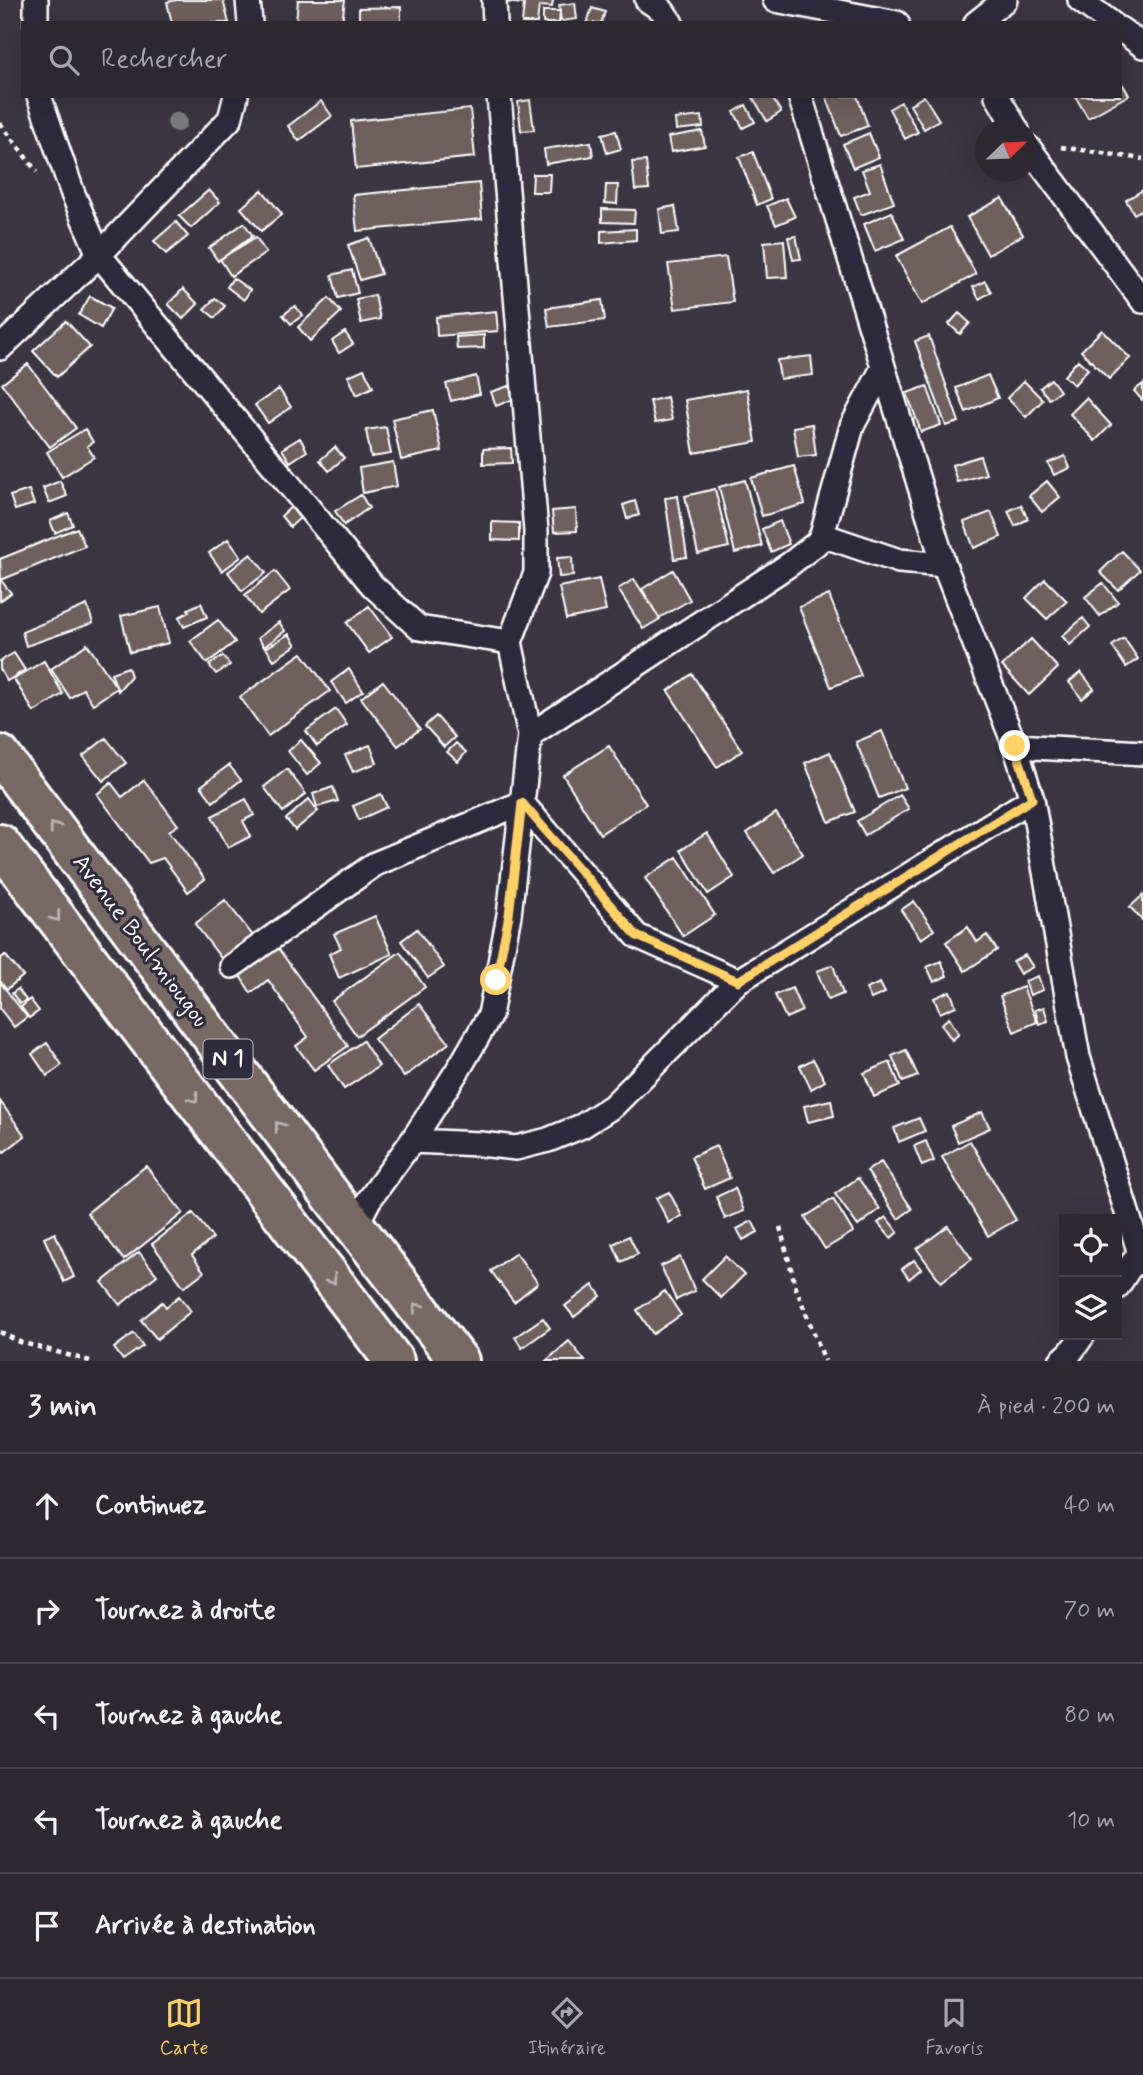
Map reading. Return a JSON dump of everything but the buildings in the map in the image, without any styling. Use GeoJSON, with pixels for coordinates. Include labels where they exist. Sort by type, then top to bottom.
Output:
{"type":"FeatureCollection","features":[{"type":"Feature","properties":{"kind":"highway","name":"Avenue Boulmiougou"},"geometry":{"type":"LineString","coordinates":[[0,755],[459,1361]]}},
{"type":"Feature","properties":{"kind":"highway","name":"N 1"},"geometry":{"type":"LineString","coordinates":[[0,844],[394,1361]]}},
{"type":"Feature","properties":{"kind":"street"},"geometry":{"type":"LineString","coordinates":[[36,0],[36,21]]}},
{"type":"Feature","properties":{"kind":"street"},"geometry":{"type":"LineString","coordinates":[[248,0],[250,21]]}},
{"type":"Feature","properties":{"kind":"street"},"geometry":{"type":"LineString","coordinates":[[494,0],[495,21]]}},
{"type":"Feature","properties":{"kind":"street"},"geometry":{"type":"LineString","coordinates":[[647,0],[662,10],[670,21]]}},
{"type":"Feature","properties":{"kind":"street"},"geometry":{"type":"LineString","coordinates":[[778,21],[774,0],[886,21]]}},
{"type":"Feature","properties":{"kind":"street"},"geometry":{"type":"LineString","coordinates":[[979,21],[1005,0]]}},
{"type":"Feature","properties":{"kind":"street"},"geometry":{"type":"LineString","coordinates":[[1080,0],[1113,21]]}},
{"type":"Feature","properties":{"kind":"street"},"geometry":{"type":"LineString","coordinates":[[40,98],[73,194],[99,255],[373,586],[419,628],[510,642]]}},
{"type":"Feature","properties":{"kind":"street"},"geometry":{"type":"LineString","coordinates":[[0,348],[99,255],[230,119],[235,98]]}},
{"type":"Feature","properties":{"kind":"street"},"geometry":{"type":"LineString","coordinates":[[355,1227],[369,1200],[412,1142],[490,1015],[509,915],[530,735],[510,642],[536,573],[536,531],[499,98]]}},
{"type":"Feature","properties":{"kind":"street"},"geometry":{"type":"LineString","coordinates":[[801,98],[944,565],[1015,746],[1032,799],[1078,1057],[1142,1255],[1122,1281]]}},
{"type":"Feature","properties":{"kind":"street"},"geometry":{"type":"LineString","coordinates":[[998,98],[1011,119]]}},
{"type":"Feature","properties":{"kind":"street"},"geometry":{"type":"LineString","coordinates":[[1038,162],[1143,301]]}},
{"type":"Feature","properties":{"kind":"street"},"geometry":{"type":"LineString","coordinates":[[530,735],[790,564],[817,542],[822,535],[852,426],[883,368]]}},
{"type":"Feature","properties":{"kind":"street"},"geometry":{"type":"LineString","coordinates":[[822,535],[899,561],[944,565]]}},
{"type":"Feature","properties":{"kind":"street"},"geometry":{"type":"LineString","coordinates":[[1015,746],[1143,753]]}},
{"type":"Feature","properties":{"kind":"street"},"geometry":{"type":"LineString","coordinates":[[412,1142],[516,1148],[548,1140],[582,1126],[613,1106],[738,981],[1032,799]]}},
{"type":"Feature","properties":{"kind":"street"},"geometry":{"type":"LineString","coordinates":[[232,966],[375,864],[522,803]]}},
{"type":"Feature","properties":{"kind":"street"},"geometry":{"type":"LineString","coordinates":[[522,803],[637,936],[738,981]]}},
{"type":"Feature","properties":{"kind":"street"},"geometry":{"type":"LineString","coordinates":[[1061,1361],[1079,1340]]}},
{"type":"Feature","properties":{"kind":"path"},"geometry":{"type":"LineString","coordinates":[[1053,146],[1143,159]]}},
{"type":"Feature","properties":{"kind":"path"},"geometry":{"type":"LineString","coordinates":[[780,1227],[796,1288],[825,1361]]}},
{"type":"Feature","properties":{"kind":"path"},"geometry":{"type":"LineString","coordinates":[[0,1332],[20,1342],[90,1361]]}},
{"type":"Feature","properties":{"kind":"route"},"geometry":{"type":"LineString","coordinates":[[496,980],[509,915],[522,803],[637,936],[738,981],[1032,799],[1015,746]]}}]}
